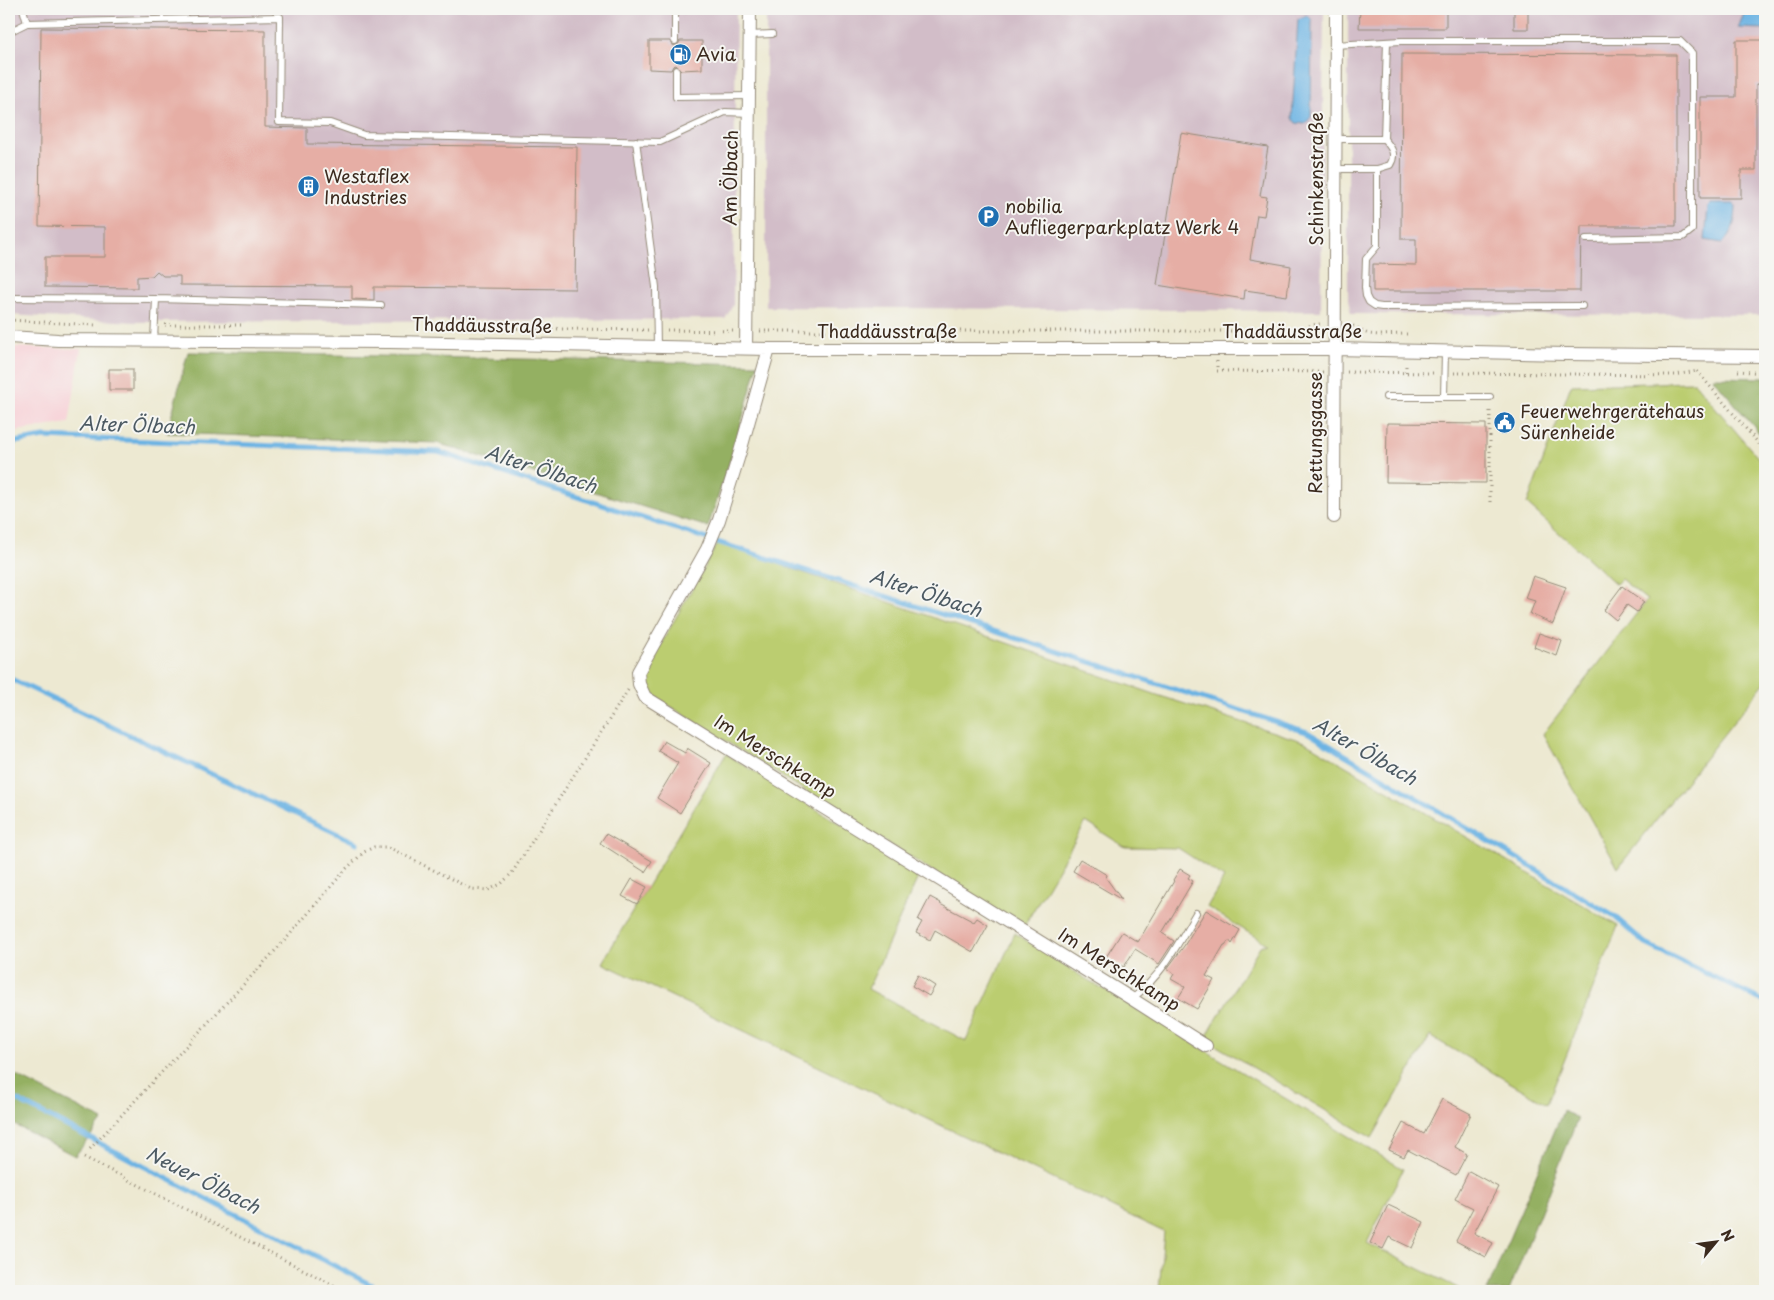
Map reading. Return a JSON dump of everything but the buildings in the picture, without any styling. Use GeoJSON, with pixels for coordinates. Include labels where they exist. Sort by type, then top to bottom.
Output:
{"type":"FeatureCollection","features":[{"type":"Feature","properties":{"kind":"street","name":"Am Ölbach"},"geometry":{"type":"LineString","coordinates":[[746,348],[750,9]]}},
{"type":"Feature","properties":{"kind":"street","name":"Schinkenstraße"},"geometry":{"type":"LineString","coordinates":[[1334,349],[1336,9]]}},
{"type":"Feature","properties":{"kind":"street","name":"Thaddäusstraße"},"geometry":{"type":"LineString","coordinates":[[9,336],[58,340],[769,349],[1334,349],[1765,356]]}},
{"type":"Feature","properties":{"kind":"street"},"geometry":{"type":"LineString","coordinates":[[638,684],[638,672],[707,549],[719,520],[769,349]]}},
{"type":"Feature","properties":{"kind":"street","name":"Rettungsgasse"},"geometry":{"type":"LineString","coordinates":[[1334,349],[1334,517]]}},
{"type":"Feature","properties":{"kind":"street","name":"Im Merschkamp"},"geometry":{"type":"LineString","coordinates":[[638,684],[645,697],[1132,998],[1206,1046]]}},
{"type":"Feature","properties":{"kind":"lane"},"geometry":{"type":"LineString","coordinates":[[23,9],[27,23]]}},
{"type":"Feature","properties":{"kind":"lane"},"geometry":{"type":"LineString","coordinates":[[675,9],[675,41]]}},
{"type":"Feature","properties":{"kind":"lane"},"geometry":{"type":"LineString","coordinates":[[9,32],[27,23],[280,17],[280,122],[330,123],[364,135],[660,142],[725,112],[750,113]]}},
{"type":"Feature","properties":{"kind":"lane"},"geometry":{"type":"LineString","coordinates":[[750,35],[772,34]]}},
{"type":"Feature","properties":{"kind":"lane"},"geometry":{"type":"LineString","coordinates":[[1335,45],[1387,42],[1680,41],[1692,54],[1692,230],[1683,237],[1586,239]]}},
{"type":"Feature","properties":{"kind":"lane"},"geometry":{"type":"LineString","coordinates":[[1384,140],[1387,42]]}},
{"type":"Feature","properties":{"kind":"lane"},"geometry":{"type":"LineString","coordinates":[[676,70],[676,97],[750,96]]}},
{"type":"Feature","properties":{"kind":"lane"},"geometry":{"type":"LineString","coordinates":[[1335,140],[1384,140],[1393,148],[1394,160],[1390,165],[1376,169],[1335,169]]}},
{"type":"Feature","properties":{"kind":"lane"},"geometry":{"type":"LineString","coordinates":[[636,141],[656,287],[658,347]]}},
{"type":"Feature","properties":{"kind":"lane"},"geometry":{"type":"LineString","coordinates":[[1376,169],[1377,246],[1366,259],[1365,288],[1369,302],[1375,306],[1582,306]]}},
{"type":"Feature","properties":{"kind":"lane"},"geometry":{"type":"LineString","coordinates":[[9,298],[156,299],[381,305]]}},
{"type":"Feature","properties":{"kind":"lane"},"geometry":{"type":"LineString","coordinates":[[154,340],[156,299]]}},
{"type":"Feature","properties":{"kind":"lane"},"geometry":{"type":"LineString","coordinates":[[1444,397],[1445,351]]}},
{"type":"Feature","properties":{"kind":"lane"},"geometry":{"type":"LineString","coordinates":[[1386,397],[1490,396]]}},
{"type":"Feature","properties":{"kind":"lane"},"geometry":{"type":"LineString","coordinates":[[1132,998],[1154,980],[1165,966],[1196,913]]}},
{"type":"Feature","properties":{"kind":"path"},"geometry":{"type":"LineString","coordinates":[[9,320],[98,325]]}},
{"type":"Feature","properties":{"kind":"path"},"geometry":{"type":"LineString","coordinates":[[155,324],[244,326]]}},
{"type":"Feature","properties":{"kind":"path"},"geometry":{"type":"LineString","coordinates":[[480,328],[747,331],[1217,331],[1295,330],[1311,324],[1334,324],[1356,326],[1370,334],[1407,334]]}},
{"type":"Feature","properties":{"kind":"path"},"geometry":{"type":"LineString","coordinates":[[1217,331],[1217,371],[1675,375],[1706,369]]}},
{"type":"Feature","properties":{"kind":"path"},"geometry":{"type":"LineString","coordinates":[[1697,371],[1765,451]]}},
{"type":"Feature","properties":{"kind":"path"},"geometry":{"type":"LineString","coordinates":[[1736,371],[1765,373]]}},
{"type":"Feature","properties":{"kind":"path"},"geometry":{"type":"LineString","coordinates":[[1490,396],[1490,502]]}},
{"type":"Feature","properties":{"kind":"path"},"geometry":{"type":"LineString","coordinates":[[90,1150],[286,939],[347,868],[364,852],[374,847],[388,847],[472,889],[488,890],[501,884],[512,873],[629,688],[638,684]]}},
{"type":"Feature","properties":{"kind":"path"},"geometry":{"type":"LineString","coordinates":[[84,1157],[345,1291]]}},
{"type":"Feature","properties":{"kind":"shaded area"},"geometry":{"type":"Polygon","coordinates":[[[14,9],[736,9],[733,305],[725,319],[135,322],[9,315],[9,19],[14,19],[14,9]]]}},
{"type":"Feature","properties":{"kind":"shaded area"},"geometry":{"type":"Polygon","coordinates":[[[766,9],[1324,9],[1321,311],[766,307],[766,9]]]}},
{"type":"Feature","properties":{"kind":"shaded area"},"geometry":{"type":"Polygon","coordinates":[[[1348,9],[1765,9],[1765,315],[1351,314],[1348,300],[1348,9]]]}},
{"type":"Feature","properties":{"kind":"shaded area"},"geometry":{"type":"Polygon","coordinates":[[[9,347],[81,349],[69,423],[9,432],[9,347]]]}},
{"type":"Feature","properties":{"kind":"green space"},"geometry":{"type":"Polygon","coordinates":[[[188,352],[758,364],[733,451],[708,527],[437,443],[167,433],[188,352]]]}},
{"type":"Feature","properties":{"kind":"green space"},"geometry":{"type":"Polygon","coordinates":[[[1712,377],[1765,378],[1765,440],[1712,377]]]}},
{"type":"Feature","properties":{"kind":"green space"},"geometry":{"type":"Polygon","coordinates":[[[1694,382],[1765,466],[1765,682],[1618,868],[1543,734],[1647,600],[1621,579],[1616,584],[1527,504],[1571,385],[1694,382]]]}},
{"type":"Feature","properties":{"kind":"green space"},"geometry":{"type":"Polygon","coordinates":[[[718,543],[1160,696],[1305,742],[1618,926],[1547,1104],[1430,1036],[1372,1138],[1205,1039],[1260,946],[1267,944],[1207,907],[1224,878],[1178,848],[1125,847],[1086,822],[1023,928],[651,694],[645,684],[644,674],[718,543]]]}},
{"type":"Feature","properties":{"kind":"green space"},"geometry":{"type":"Polygon","coordinates":[[[726,754],[920,873],[868,989],[966,1041],[1015,933],[1068,968],[1403,1169],[1367,1243],[1464,1291],[1159,1291],[1164,1232],[602,963],[726,754]]]}},
{"type":"Feature","properties":{"kind":"green space"},"geometry":{"type":"Polygon","coordinates":[[[9,1072],[103,1120],[75,1156],[9,1122],[9,1072]]]}},
{"type":"Feature","properties":{"kind":"green space"},"geometry":{"type":"Polygon","coordinates":[[[1563,1111],[1578,1118],[1509,1291],[1487,1291],[1563,1111]]]}},
{"type":"Feature","properties":{"kind":"water"},"geometry":{"type":"Polygon","coordinates":[[[1746,9],[1765,9],[1765,29],[1738,28],[1746,9]]]}},
{"type":"Feature","properties":{"kind":"water"},"geometry":{"type":"Polygon","coordinates":[[[1307,15],[1312,20],[1311,117],[1305,124],[1296,123],[1292,118],[1298,19],[1307,15]]]}},
{"type":"Feature","properties":{"kind":"water"},"geometry":{"type":"Polygon","coordinates":[[[1711,204],[1734,204],[1736,206],[1731,231],[1722,243],[1705,240],[1708,207],[1711,204]]]}},
{"type":"Feature","properties":{"kind":"waterway","name":"Alter Ölbach"},"geometry":{"type":"LineString","coordinates":[[9,443],[44,437],[438,452],[1307,732],[1615,917],[1646,944],[1765,1002]]}},
{"type":"Feature","properties":{"kind":"waterway"},"geometry":{"type":"LineString","coordinates":[[9,678],[357,843]]}},
{"type":"Feature","properties":{"kind":"waterway","name":"Neuer Ölbach"},"geometry":{"type":"LineString","coordinates":[[9,1096],[383,1291]]}},
{"type":"Feature","properties":{"kind":"place","name":"Avia"},"geometry":{"type":"Point","coordinates":[680,55]}},
{"type":"Feature","properties":{"kind":"place","name":"Westaflex Industries"},"geometry":{"type":"Point","coordinates":[308,187]}},
{"type":"Feature","properties":{"kind":"place","name":"nobilia Aufliegerparkplatz Werk 4"},"geometry":{"type":"Point","coordinates":[989,217]}},
{"type":"Feature","properties":{"kind":"place","name":"Feuerwehrgerätehaus Sürenheide"},"geometry":{"type":"Point","coordinates":[1504,422]}}]}
